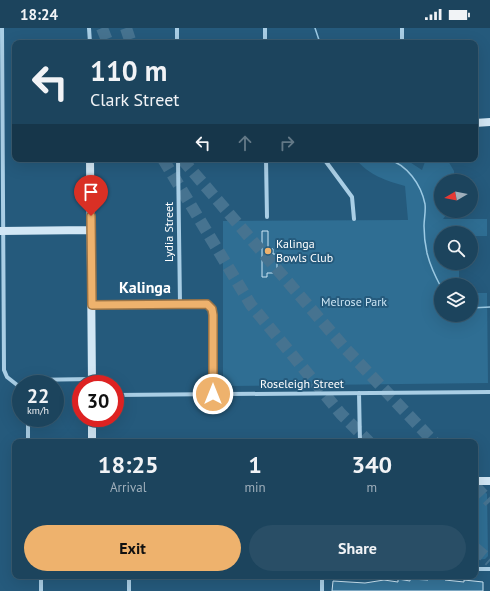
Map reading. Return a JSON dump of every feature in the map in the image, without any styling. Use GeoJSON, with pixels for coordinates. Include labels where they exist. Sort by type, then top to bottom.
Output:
{"type":"FeatureCollection","features":[{"type":"Feature","properties":{"kind":"street"},"geometry":{"type":"LineString","coordinates":[[2,28],[4,370],[7,377],[12,381]]}},
{"type":"Feature","properties":{"kind":"street"},"geometry":{"type":"LineString","coordinates":[[89,28],[90,40]]}},
{"type":"Feature","properties":{"kind":"street"},"geometry":{"type":"LineString","coordinates":[[177,28],[177,40]]}},
{"type":"Feature","properties":{"kind":"street"},"geometry":{"type":"LineString","coordinates":[[265,28],[265,40]]}},
{"type":"Feature","properties":{"kind":"street"},"geometry":{"type":"LineString","coordinates":[[402,28],[402,40]]}},
{"type":"Feature","properties":{"kind":"street"},"geometry":{"type":"LineString","coordinates":[[478,123],[490,122]]}},
{"type":"Feature","properties":{"kind":"street"},"geometry":{"type":"LineString","coordinates":[[90,162],[92,375]]}},
{"type":"Feature","properties":{"kind":"street","name":"Lydia Street"},"geometry":{"type":"LineString","coordinates":[[178,162],[180,304]]}},
{"type":"Feature","properties":{"kind":"street"},"geometry":{"type":"LineString","coordinates":[[266,162],[267,217]]}},
{"type":"Feature","properties":{"kind":"street"},"geometry":{"type":"LineString","coordinates":[[326,162],[352,197],[354,219]]}},
{"type":"Feature","properties":{"kind":"street"},"geometry":{"type":"LineString","coordinates":[[2,231],[91,230]]}},
{"type":"Feature","properties":{"kind":"street"},"geometry":{"type":"LineString","coordinates":[[92,305],[207,304],[212,309],[213,394]]}},
{"type":"Feature","properties":{"kind":"street","name":"Roseleigh Street"},"geometry":{"type":"LineString","coordinates":[[124,395],[490,392]]}},
{"type":"Feature","properties":{"kind":"street"},"geometry":{"type":"LineString","coordinates":[[359,393],[360,439]]}},
{"type":"Feature","properties":{"kind":"street"},"geometry":{"type":"LineString","coordinates":[[28,427],[28,439]]}},
{"type":"Feature","properties":{"kind":"street"},"geometry":{"type":"LineString","coordinates":[[92,427],[92,439]]}},
{"type":"Feature","properties":{"kind":"street"},"geometry":{"type":"LineString","coordinates":[[478,480],[490,481]]}},
{"type":"Feature","properties":{"kind":"street"},"geometry":{"type":"LineString","coordinates":[[478,569],[490,569]]}},
{"type":"Feature","properties":{"kind":"street"},"geometry":{"type":"LineString","coordinates":[[41,579],[41,591]]}},
{"type":"Feature","properties":{"kind":"street"},"geometry":{"type":"LineString","coordinates":[[129,579],[129,591]]}},
{"type":"Feature","properties":{"kind":"street"},"geometry":{"type":"LineString","coordinates":[[322,579],[322,591]]}},
{"type":"Feature","properties":{"kind":"green space","name":"Melrose Park"},"geometry":{"type":"Polygon","coordinates":[[[358,162],[410,162],[422,170],[425,162],[449,162],[454,171],[454,174],[434,174],[434,218],[487,219],[487,236],[478,236],[478,226],[434,226],[434,270],[459,270],[459,278],[434,278],[434,322],[478,322],[478,293],[487,293],[488,383],[223,386],[223,221],[408,220],[405,186],[385,179],[366,169],[358,162]]]}},
{"type":"Feature","properties":{"kind":"green space"},"geometry":{"type":"Polygon","coordinates":[[[478,490],[483,490],[487,494],[488,556],[485,559],[478,560],[478,490]]]}},
{"type":"Feature","properties":{"kind":"building","name":"Kalinga Bowls Club"},"geometry":{"type":"Polygon","coordinates":[[[262,231],[268,231],[268,248],[273,249],[273,254],[277,254],[277,273],[267,273],[267,277],[262,277],[262,231]]]}},
{"type":"Feature","properties":{"kind":"building"},"geometry":{"type":"Polygon","coordinates":[[[398,579],[410,581],[410,579],[445,579],[464,582],[464,580],[483,582],[483,591],[332,591],[333,581],[365,583],[384,580],[398,582],[398,579]]]}},
{"type":"Feature","properties":{"kind":"waterway"},"geometry":{"type":"LineString","coordinates":[[315,28],[319,40]]}},
{"type":"Feature","properties":{"kind":"waterway"},"geometry":{"type":"LineString","coordinates":[[395,162],[412,176],[423,197],[425,204],[425,243],[430,262],[437,278]]}},
{"type":"Feature","properties":{"kind":"waterway"},"geometry":{"type":"LineString","coordinates":[[478,308],[490,307]]}},
{"type":"Feature","properties":{"kind":"tunnel"},"geometry":{"type":"LineString","coordinates":[[102,28],[107,40]]}},
{"type":"Feature","properties":{"kind":"tunnel"},"geometry":{"type":"LineString","coordinates":[[126,28],[130,40]]}},
{"type":"Feature","properties":{"kind":"tunnel"},"geometry":{"type":"LineString","coordinates":[[165,162],[251,305],[341,414],[366,439]]}},
{"type":"Feature","properties":{"kind":"tunnel"},"geometry":{"type":"LineString","coordinates":[[185,162],[344,347],[431,439]]}},
{"type":"Feature","properties":{"kind":"tunnel"},"geometry":{"type":"LineString","coordinates":[[478,489],[490,502]]}},
{"type":"Feature","properties":{"kind":"tunnel"},"geometry":{"type":"LineString","coordinates":[[478,551],[490,561]]}},
{"type":"Feature","properties":{"kind":"place","name":"Kalinga Bowls Club"},"geometry":{"type":"Point","coordinates":[268,251]}},
{"type":"Feature","properties":{"kind":"district","name":"Kalinga"},"geometry":{"type":"Point","coordinates":[145,287]}},
{"type":"Feature","properties":{"kind":"route"},"geometry":{"type":"LineString","coordinates":[[91,216],[92,305],[207,304],[212,309],[213,315],[213,394]]}}]}
